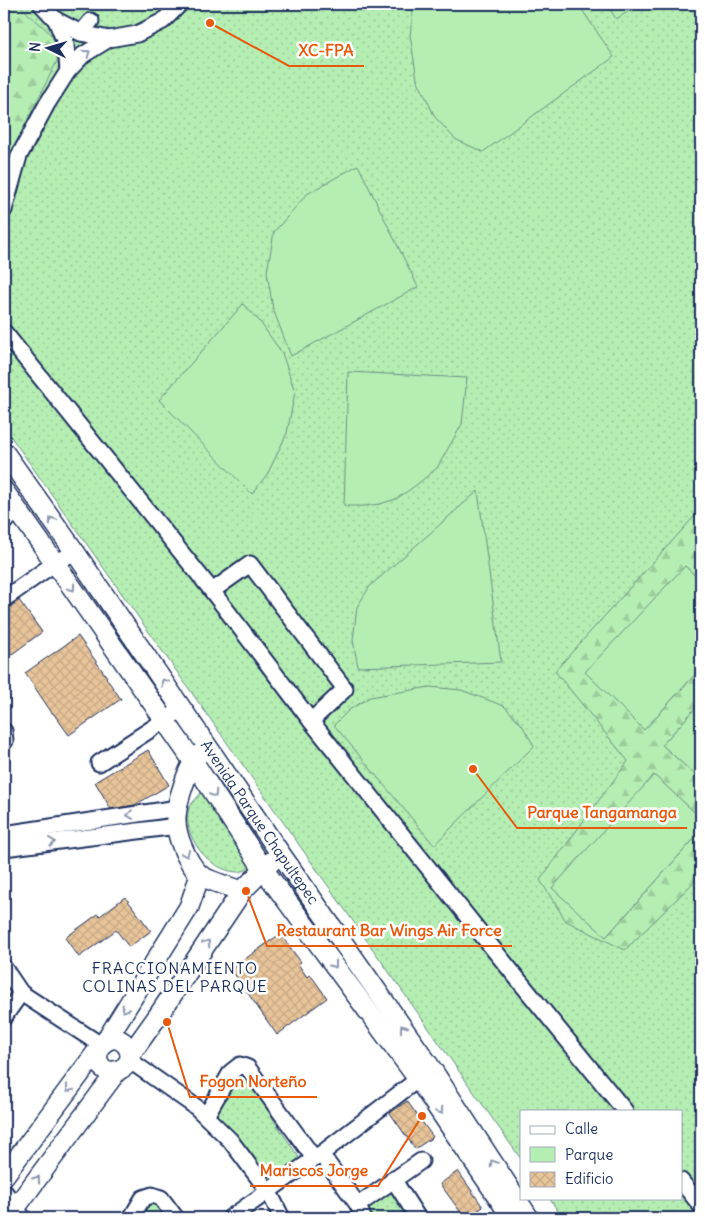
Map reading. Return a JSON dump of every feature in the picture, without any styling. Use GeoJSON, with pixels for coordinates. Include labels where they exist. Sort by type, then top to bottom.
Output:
{"type":"FeatureCollection","features":[{"type":"Feature","properties":{"kind":"main road","name":"Avenida Parque Chapultepec"},"geometry":{"type":"LineString","coordinates":[[4,452],[75,552],[280,853],[425,1074],[512,1218]]}},
{"type":"Feature","properties":{"kind":"main road","name":"Avenida Parque Chapultepec"},"geometry":{"type":"LineString","coordinates":[[4,491],[11,517],[55,564],[193,761],[264,870],[425,1074],[529,1218]]}},
{"type":"Feature","properties":{"kind":"main road"},"geometry":{"type":"LineString","coordinates":[[206,744],[193,761],[182,790],[176,817],[180,842],[188,860],[200,875],[242,891]]}},
{"type":"Feature","properties":{"kind":"main road"},"geometry":{"type":"LineString","coordinates":[[16,1215],[160,1013],[242,891],[280,853]]}},
{"type":"Feature","properties":{"kind":"main road"},"geometry":{"type":"LineString","coordinates":[[4,1176],[101,1046],[189,907],[200,875]]}},
{"type":"Feature","properties":{"kind":"main road"},"geometry":{"type":"LineString","coordinates":[[110,1039],[121,1041],[128,1049],[125,1062],[111,1072],[106,1070],[98,1062],[97,1056],[101,1046],[110,1039]]}},
{"type":"Feature","properties":{"kind":"street"},"geometry":{"type":"LineString","coordinates":[[41,4],[56,20],[81,34],[109,38],[137,34],[162,21],[180,4]]}},
{"type":"Feature","properties":{"kind":"street"},"geometry":{"type":"LineString","coordinates":[[56,20],[66,45],[68,71]]}},
{"type":"Feature","properties":{"kind":"street"},"geometry":{"type":"LineString","coordinates":[[81,34],[91,21]]}},
{"type":"Feature","properties":{"kind":"street"},"geometry":{"type":"LineString","coordinates":[[4,210],[19,156],[47,104],[68,71],[83,55],[109,38]]}},
{"type":"Feature","properties":{"kind":"street"},"geometry":{"type":"LineString","coordinates":[[4,332],[212,591],[486,940],[624,1110]]}},
{"type":"Feature","properties":{"kind":"street"},"geometry":{"type":"LineString","coordinates":[[4,599],[75,552]]}},
{"type":"Feature","properties":{"kind":"street"},"geometry":{"type":"LineString","coordinates":[[212,591],[250,564],[345,689],[312,720]]}},
{"type":"Feature","properties":{"kind":"street"},"geometry":{"type":"LineString","coordinates":[[99,763],[182,709]]}},
{"type":"Feature","properties":{"kind":"street"},"geometry":{"type":"LineString","coordinates":[[4,731],[4,742]]}},
{"type":"Feature","properties":{"kind":"street"},"geometry":{"type":"LineString","coordinates":[[4,834],[178,808]]}},
{"type":"Feature","properties":{"kind":"street"},"geometry":{"type":"LineString","coordinates":[[4,848],[177,826]]}},
{"type":"Feature","properties":{"kind":"street"},"geometry":{"type":"LineString","coordinates":[[4,968],[21,993],[101,1046]]}},
{"type":"Feature","properties":{"kind":"street"},"geometry":{"type":"LineString","coordinates":[[4,1017],[21,993]]}},
{"type":"Feature","properties":{"kind":"street"},"geometry":{"type":"LineString","coordinates":[[125,1062],[196,1107],[206,1116],[230,1140],[269,1192],[282,1218]]}},
{"type":"Feature","properties":{"kind":"street"},"geometry":{"type":"LineString","coordinates":[[206,1116],[231,1072],[240,1065],[248,1068],[360,1212],[393,1179],[420,1161]]}},
{"type":"Feature","properties":{"kind":"street"},"geometry":{"type":"LineString","coordinates":[[230,1218],[269,1192],[425,1074]]}},
{"type":"Feature","properties":{"kind":"street"},"geometry":{"type":"LineString","coordinates":[[393,1179],[418,1218]]}},
{"type":"Feature","properties":{"kind":"street"},"geometry":{"type":"LineString","coordinates":[[682,1182],[701,1206]]}},
{"type":"Feature","properties":{"kind":"street"},"geometry":{"type":"LineString","coordinates":[[4,1191],[16,1215]]}},
{"type":"Feature","properties":{"kind":"street"},"geometry":{"type":"LineString","coordinates":[[131,1218],[143,1198],[152,1195],[161,1198],[176,1218]]}},
{"type":"Feature","properties":{"kind":"green space"},"geometry":{"type":"Polygon","coordinates":[[[4,4],[701,4],[701,1218],[563,1218],[550,1200],[682,1200],[682,1110],[520,1110],[520,1158],[4,427],[4,4]]]}},
{"type":"Feature","properties":{"kind":"green space"},"geometry":{"type":"Polygon","coordinates":[[[4,4],[20,4],[47,31],[55,44],[57,61],[14,147],[4,175],[4,4]]]}},
{"type":"Feature","properties":{"kind":"green space"},"geometry":{"type":"Polygon","coordinates":[[[414,4],[578,4],[614,57],[483,152],[455,139],[435,117],[417,79],[410,35],[414,4]]]}},
{"type":"Feature","properties":{"kind":"green space"},"geometry":{"type":"Polygon","coordinates":[[[607,4],[641,4],[616,19],[607,4]]]}},
{"type":"Feature","properties":{"kind":"green space"},"geometry":{"type":"Polygon","coordinates":[[[358,165],[418,287],[291,356],[273,309],[267,272],[274,232],[307,194],[358,165]]]}},
{"type":"Feature","properties":{"kind":"green space"},"geometry":{"type":"Polygon","coordinates":[[[243,304],[260,322],[282,353],[295,392],[287,433],[268,473],[252,494],[159,400],[243,304]]]}},
{"type":"Feature","properties":{"kind":"green space"},"geometry":{"type":"Polygon","coordinates":[[[348,372],[467,378],[462,424],[437,468],[396,499],[380,504],[344,506],[348,372]]]}},
{"type":"Feature","properties":{"kind":"green space"},"geometry":{"type":"Polygon","coordinates":[[[478,491],[501,662],[358,667],[353,640],[357,607],[370,586],[478,491]]]}},
{"type":"Feature","properties":{"kind":"green space"},"geometry":{"type":"Polygon","coordinates":[[[701,509],[701,544],[699,547],[701,550],[701,581],[685,566],[644,730],[701,668],[701,702],[662,745],[701,780],[701,818],[653,775],[606,937],[701,831],[701,875],[625,950],[566,921],[540,880],[628,761],[555,671],[701,509]]]}},
{"type":"Feature","properties":{"kind":"green space"},"geometry":{"type":"Polygon","coordinates":[[[685,566],[701,581],[701,668],[644,730],[585,672],[685,566]]]}},
{"type":"Feature","properties":{"kind":"green space"},"geometry":{"type":"Polygon","coordinates":[[[430,687],[461,690],[504,706],[522,725],[534,746],[434,845],[334,725],[349,710],[370,697],[430,687]]]}},
{"type":"Feature","properties":{"kind":"green space"},"geometry":{"type":"Polygon","coordinates":[[[701,702],[701,780],[662,745],[701,702]]]}},
{"type":"Feature","properties":{"kind":"green space"},"geometry":{"type":"Polygon","coordinates":[[[654,775],[701,818],[701,831],[606,937],[552,888],[654,775]]]}},
{"type":"Feature","properties":{"kind":"green space"},"geometry":{"type":"Polygon","coordinates":[[[201,793],[206,794],[254,863],[249,869],[237,872],[217,866],[207,859],[193,840],[189,830],[189,808],[201,793]]]}},
{"type":"Feature","properties":{"kind":"green space"},"geometry":{"type":"Polygon","coordinates":[[[239,1068],[300,1159],[266,1183],[210,1115],[239,1068]]]}},
{"type":"Feature","properties":{"kind":"green space"},"geometry":{"type":"Polygon","coordinates":[[[390,1184],[410,1218],[369,1218],[363,1202],[390,1184]]]}},
{"type":"Feature","properties":{"kind":"green space"},"geometry":{"type":"Polygon","coordinates":[[[148,1203],[159,1204],[171,1218],[137,1218],[148,1203]]]}},
{"type":"Feature","properties":{"kind":"building"},"geometry":{"type":"Polygon","coordinates":[[[19,600],[42,632],[4,660],[4,612],[19,600]]]}},
{"type":"Feature","properties":{"kind":"building"},"geometry":{"type":"Polygon","coordinates":[[[78,636],[121,699],[69,735],[25,673],[78,636]]]}},
{"type":"Feature","properties":{"kind":"building"},"geometry":{"type":"Polygon","coordinates":[[[148,750],[169,785],[135,805],[111,809],[95,782],[148,750]]]}},
{"type":"Feature","properties":{"kind":"building"},"geometry":{"type":"Polygon","coordinates":[[[125,897],[151,931],[129,947],[116,930],[79,957],[65,938],[98,914],[100,916],[125,897]]]}},
{"type":"Feature","properties":{"kind":"building"},"geometry":{"type":"Polygon","coordinates":[[[280,934],[301,962],[298,964],[307,977],[310,974],[327,998],[277,1035],[231,969],[280,934]]]}},
{"type":"Feature","properties":{"kind":"building"},"geometry":{"type":"Polygon","coordinates":[[[407,1101],[433,1137],[415,1149],[390,1113],[407,1101]]]}},
{"type":"Feature","properties":{"kind":"building"},"geometry":{"type":"Polygon","coordinates":[[[458,1171],[483,1207],[467,1218],[465,1218],[440,1184],[458,1171]]]}},
{"type":"Feature","properties":{"kind":"place","name":"XC-FPA"},"geometry":{"type":"Point","coordinates":[210,23]}},
{"type":"Feature","properties":{"kind":"place","name":"Parque Tangamanga"},"geometry":{"type":"Point","coordinates":[473,769]}},
{"type":"Feature","properties":{"kind":"place","name":"Restaurant Bar Wings Air Force"},"geometry":{"type":"Point","coordinates":[246,891]}},
{"type":"Feature","properties":{"kind":"place","name":"Fogon Norteño"},"geometry":{"type":"Point","coordinates":[167,1022]}},
{"type":"Feature","properties":{"kind":"place","name":"Mariscos Jorge"},"geometry":{"type":"Point","coordinates":[422,1116]}},
{"type":"Feature","properties":{"kind":"district","name":"FRACCIONAMIENTO COLINAS DEL PARQUE"},"geometry":{"type":"Point","coordinates":[175,977]}}]}
